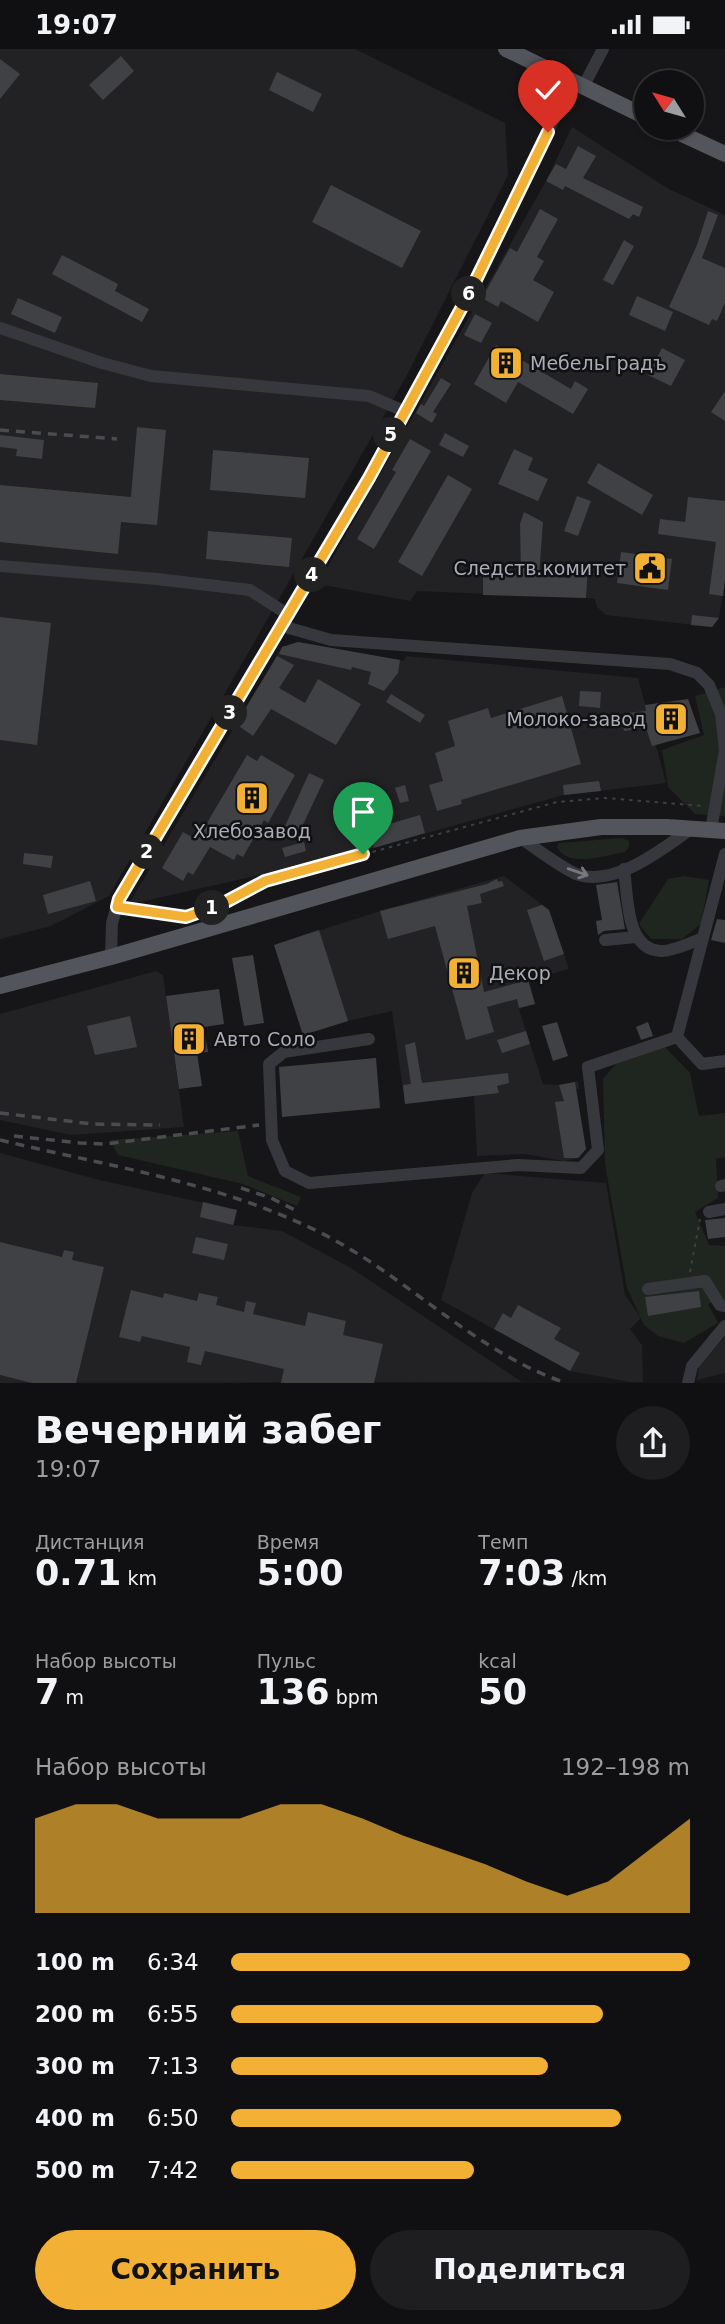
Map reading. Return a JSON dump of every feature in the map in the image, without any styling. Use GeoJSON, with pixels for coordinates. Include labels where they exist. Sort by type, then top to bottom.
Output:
{"type":"FeatureCollection","features":[{"type":"Feature","properties":{"kind":"main road"},"geometry":{"type":"LineString","coordinates":[[506,49],[634,111]]}},
{"type":"Feature","properties":{"kind":"main road"},"geometry":{"type":"LineString","coordinates":[[695,140],[725,154]]}},
{"type":"Feature","properties":{"kind":"main road"},"geometry":{"type":"LineString","coordinates":[[0,986],[111,957],[520,838],[601,827],[718,831]]}},
{"type":"Feature","properties":{"kind":"street"},"geometry":{"type":"LineString","coordinates":[[111,957],[112,923],[119,899],[337,534],[468,296],[577,85],[603,49]]}},
{"type":"Feature","properties":{"kind":"street"},"geometry":{"type":"LineString","coordinates":[[0,328],[102,363],[151,376],[369,396],[404,411]]}},
{"type":"Feature","properties":{"kind":"street"},"geometry":{"type":"LineString","coordinates":[[0,566],[250,590],[285,620],[331,640],[670,664],[697,673],[709,685],[721,714],[725,750],[715,807],[718,831]]}},
{"type":"Feature","properties":{"kind":"street"},"geometry":{"type":"LineString","coordinates":[[520,838],[579,875],[604,877],[643,862],[691,829]]}},
{"type":"Feature","properties":{"kind":"street"},"geometry":{"type":"LineString","coordinates":[[677,1037],[725,854]]}},
{"type":"Feature","properties":{"kind":"street"},"geometry":{"type":"LineString","coordinates":[[624,869],[633,932],[643,945],[661,951],[703,938]]}},
{"type":"Feature","properties":{"kind":"street"},"geometry":{"type":"LineString","coordinates":[[605,940],[636,937]]}},
{"type":"Feature","properties":{"kind":"street"},"geometry":{"type":"LineString","coordinates":[[369,1039],[284,1052],[270,1063],[272,1140],[285,1171],[309,1183],[517,1165],[581,1168],[598,1150],[588,1067],[677,1037]]}},
{"type":"Feature","properties":{"kind":"street"},"geometry":{"type":"LineString","coordinates":[[677,1037],[702,1064],[725,1061]]}},
{"type":"Feature","properties":{"kind":"street"},"geometry":{"type":"LineString","coordinates":[[709,1212],[725,1209]]}},
{"type":"Feature","properties":{"kind":"street"},"geometry":{"type":"LineString","coordinates":[[648,1289],[705,1281],[720,1305],[725,1306]]}},
{"type":"Feature","properties":{"kind":"street"},"geometry":{"type":"LineString","coordinates":[[688,1383],[692,1366],[725,1326]]}},
{"type":"Feature","properties":{"kind":"path"},"geometry":{"type":"LineString","coordinates":[[117,907],[186,917],[220,905],[265,881],[557,802],[605,798],[715,807]]}},
{"type":"Feature","properties":{"kind":"path"},"geometry":{"type":"LineString","coordinates":[[689,1283],[700,1216],[709,1212]]}},
{"type":"Feature","properties":{"kind":"shaded area"},"geometry":{"type":"Polygon","coordinates":[[[0,49],[355,49],[505,123],[508,175],[406,377],[109,896],[51,926],[0,939],[0,49]]]}},
{"type":"Feature","properties":{"kind":"shaded area"},"geometry":{"type":"Polygon","coordinates":[[[572,127],[667,188],[725,215],[725,579],[719,618],[712,627],[606,615],[597,607],[595,599],[586,598],[417,591],[410,601],[318,584],[546,181],[572,127]]]}},
{"type":"Feature","properties":{"kind":"shaded area"},"geometry":{"type":"Polygon","coordinates":[[[298,642],[404,661],[406,656],[638,678],[666,783],[564,795],[348,855],[131,904],[282,647],[298,642]]]}},
{"type":"Feature","properties":{"kind":"shaded area"},"geometry":{"type":"Polygon","coordinates":[[[725,687],[725,816],[695,814],[668,787],[662,750],[704,735],[695,696],[725,687]]]}},
{"type":"Feature","properties":{"kind":"shaded area"},"geometry":{"type":"Polygon","coordinates":[[[622,838],[629,841],[625,852],[598,858],[570,857],[562,854],[557,847],[559,843],[622,838]]]}},
{"type":"Feature","properties":{"kind":"shaded area"},"geometry":{"type":"Polygon","coordinates":[[[504,876],[549,910],[569,969],[529,980],[535,1004],[519,1009],[543,1084],[559,1085],[578,1081],[579,1089],[571,1090],[586,1149],[579,1158],[564,1161],[525,1154],[477,1156],[474,1096],[405,1104],[392,1011],[303,1035],[274,945],[380,911],[504,876]]]}},
{"type":"Feature","properties":{"kind":"shaded area"},"geometry":{"type":"Polygon","coordinates":[[[684,876],[709,880],[701,924],[682,939],[651,939],[639,924],[668,879],[684,876]]]}},
{"type":"Feature","properties":{"kind":"shaded area"},"geometry":{"type":"Polygon","coordinates":[[[156,971],[163,975],[184,1127],[71,1135],[0,1120],[0,1014],[156,971]]]}},
{"type":"Feature","properties":{"kind":"shaded area"},"geometry":{"type":"Polygon","coordinates":[[[665,1047],[690,1073],[699,1116],[725,1113],[725,1157],[716,1159],[718,1198],[695,1212],[709,1245],[725,1246],[725,1299],[708,1304],[718,1323],[684,1343],[658,1336],[644,1325],[627,1288],[605,1164],[603,1079],[616,1064],[665,1047]]]}},
{"type":"Feature","properties":{"kind":"shaded area"},"geometry":{"type":"Polygon","coordinates":[[[238,1131],[248,1176],[301,1197],[297,1206],[243,1184],[118,1155],[110,1140],[238,1131]]]}},
{"type":"Feature","properties":{"kind":"shaded area"},"geometry":{"type":"Polygon","coordinates":[[[0,1153],[99,1180],[237,1210],[234,1225],[282,1231],[351,1268],[522,1382],[0,1383],[0,1153]]]}},
{"type":"Feature","properties":{"kind":"shaded area"},"geometry":{"type":"Polygon","coordinates":[[[485,1173],[606,1183],[625,1295],[641,1318],[630,1329],[642,1345],[643,1382],[570,1371],[441,1300],[472,1193],[485,1173]]]}},
{"type":"Feature","properties":{"kind":"shaded area"},"geometry":{"type":"Polygon","coordinates":[[[725,1337],[725,1373],[697,1380],[699,1366],[725,1337]]]}},
{"type":"Feature","properties":{"kind":"building"},"geometry":{"type":"Polygon","coordinates":[[[121,56],[134,71],[103,100],[89,85],[121,56]]]}},
{"type":"Feature","properties":{"kind":"building"},"geometry":{"type":"Polygon","coordinates":[[[0,59],[20,74],[0,99],[0,59]]]}},
{"type":"Feature","properties":{"kind":"building"},"geometry":{"type":"Polygon","coordinates":[[[277,72],[322,94],[313,112],[269,90],[277,72]]]}},
{"type":"Feature","properties":{"kind":"building"},"geometry":{"type":"Polygon","coordinates":[[[578,146],[596,156],[583,178],[643,207],[639,217],[633,214],[629,219],[565,186],[563,190],[546,181],[556,164],[566,169],[578,146]]]}},
{"type":"Feature","properties":{"kind":"building"},"geometry":{"type":"Polygon","coordinates":[[[331,185],[421,231],[402,268],[312,222],[331,185]]]}},
{"type":"Feature","properties":{"kind":"building"},"geometry":{"type":"Polygon","coordinates":[[[540,209],[558,219],[537,257],[544,261],[533,280],[554,292],[538,322],[501,301],[498,307],[482,298],[510,248],[517,252],[540,209]]]}},
{"type":"Feature","properties":{"kind":"building"},"geometry":{"type":"Polygon","coordinates":[[[708,211],[718,215],[702,258],[725,268],[725,303],[717,321],[712,319],[709,325],[669,307],[697,245],[708,211]]]}},
{"type":"Feature","properties":{"kind":"building"},"geometry":{"type":"Polygon","coordinates":[[[624,240],[634,246],[613,285],[603,280],[624,240]]]}},
{"type":"Feature","properties":{"kind":"building"},"geometry":{"type":"Polygon","coordinates":[[[62,255],[118,284],[115,291],[149,309],[142,322],[52,274],[62,255]]]}},
{"type":"Feature","properties":{"kind":"building"},"geometry":{"type":"Polygon","coordinates":[[[637,296],[673,312],[665,331],[629,315],[637,296]]]}},
{"type":"Feature","properties":{"kind":"building"},"geometry":{"type":"Polygon","coordinates":[[[18,298],[62,317],[55,333],[11,314],[18,298]]]}},
{"type":"Feature","properties":{"kind":"building"},"geometry":{"type":"Polygon","coordinates":[[[475,314],[492,323],[481,343],[464,335],[475,314]]]}},
{"type":"Feature","properties":{"kind":"building","name":"МебельГрадъ"},"geometry":{"type":"Polygon","coordinates":[[[496,345],[571,389],[575,381],[588,389],[573,414],[518,382],[506,403],[474,384],[496,345]]]}},
{"type":"Feature","properties":{"kind":"building"},"geometry":{"type":"Polygon","coordinates":[[[662,348],[685,360],[671,386],[648,375],[662,348]]]}},
{"type":"Feature","properties":{"kind":"building"},"geometry":{"type":"Polygon","coordinates":[[[0,374],[98,383],[95,408],[0,400],[0,374]]]}},
{"type":"Feature","properties":{"kind":"building"},"geometry":{"type":"Polygon","coordinates":[[[441,378],[451,384],[433,412],[437,414],[432,423],[416,413],[421,404],[424,406],[441,378]]]}},
{"type":"Feature","properties":{"kind":"building"},"geometry":{"type":"Polygon","coordinates":[[[725,391],[725,421],[711,412],[725,391]]]}},
{"type":"Feature","properties":{"kind":"building"},"geometry":{"type":"Polygon","coordinates":[[[137,427],[166,430],[157,525],[121,522],[118,554],[0,542],[0,485],[131,497],[137,427]]]}},
{"type":"Feature","properties":{"kind":"building"},"geometry":{"type":"Polygon","coordinates":[[[445,433],[469,446],[463,457],[439,445],[445,433]]]}},
{"type":"Feature","properties":{"kind":"building"},"geometry":{"type":"Polygon","coordinates":[[[0,435],[44,440],[42,459],[16,456],[17,449],[0,447],[0,435]]]}},
{"type":"Feature","properties":{"kind":"building"},"geometry":{"type":"Polygon","coordinates":[[[410,439],[431,451],[374,549],[357,539],[396,472],[392,470],[410,439]]]}},
{"type":"Feature","properties":{"kind":"building"},"geometry":{"type":"Polygon","coordinates":[[[514,449],[533,458],[528,470],[548,479],[538,501],[498,484],[514,449]]]}},
{"type":"Feature","properties":{"kind":"building"},"geometry":{"type":"Polygon","coordinates":[[[213,450],[309,458],[305,498],[210,490],[213,450]]]}},
{"type":"Feature","properties":{"kind":"building"},"geometry":{"type":"Polygon","coordinates":[[[598,463],[653,495],[642,515],[587,483],[598,463]]]}},
{"type":"Feature","properties":{"kind":"building"},"geometry":{"type":"Polygon","coordinates":[[[448,475],[472,489],[422,576],[398,562],[448,475]]]}},
{"type":"Feature","properties":{"kind":"building"},"geometry":{"type":"Polygon","coordinates":[[[577,496],[591,501],[578,536],[564,531],[577,496]]]}},
{"type":"Feature","properties":{"kind":"building"},"geometry":{"type":"Polygon","coordinates":[[[688,497],[725,501],[723,596],[709,594],[716,542],[658,534],[660,519],[685,522],[688,497]]]}},
{"type":"Feature","properties":{"kind":"building"},"geometry":{"type":"Polygon","coordinates":[[[524,512],[543,522],[539,576],[570,578],[570,566],[588,567],[586,598],[483,595],[483,564],[498,564],[498,574],[521,575],[520,524],[524,512]]]}},
{"type":"Feature","properties":{"kind":"building"},"geometry":{"type":"Polygon","coordinates":[[[208,531],[292,538],[289,567],[206,559],[208,531]]]}},
{"type":"Feature","properties":{"kind":"building"},"geometry":{"type":"Polygon","coordinates":[[[621,552],[672,559],[668,590],[617,583],[621,552]]]}},
{"type":"Feature","properties":{"kind":"building"},"geometry":{"type":"Polygon","coordinates":[[[692,615],[719,618],[712,627],[691,625],[692,615]]]}},
{"type":"Feature","properties":{"kind":"building"},"geometry":{"type":"Polygon","coordinates":[[[0,617],[51,623],[37,745],[0,740],[0,617]]]}},
{"type":"Feature","properties":{"kind":"building"},"geometry":{"type":"Polygon","coordinates":[[[298,642],[400,660],[398,673],[384,691],[368,684],[371,672],[279,654],[282,647],[298,642]]]}},
{"type":"Feature","properties":{"kind":"building"},"geometry":{"type":"Polygon","coordinates":[[[277,656],[294,665],[279,688],[305,703],[318,679],[361,704],[336,745],[271,709],[253,736],[236,724],[277,656]]]}},
{"type":"Feature","properties":{"kind":"building"},"geometry":{"type":"Polygon","coordinates":[[[580,691],[601,692],[600,708],[579,706],[580,691]]]}},
{"type":"Feature","properties":{"kind":"building"},"geometry":{"type":"Polygon","coordinates":[[[391,694],[425,715],[420,723],[386,702],[391,694]]]}},
{"type":"Feature","properties":{"kind":"building"},"geometry":{"type":"Polygon","coordinates":[[[562,696],[581,764],[461,800],[462,804],[437,811],[429,785],[443,781],[435,753],[455,746],[448,721],[488,708],[491,718],[562,696]]]}},
{"type":"Feature","properties":{"kind":"building","name":"Молоко-завод"},"geometry":{"type":"Polygon","coordinates":[[[688,699],[700,733],[652,746],[646,728],[624,731],[622,718],[628,718],[627,713],[646,711],[645,705],[688,699]]]}},
{"type":"Feature","properties":{"kind":"building","name":"Хлебозавод"},"geometry":{"type":"Polygon","coordinates":[[[247,755],[257,761],[261,755],[295,775],[268,823],[264,820],[243,857],[237,854],[234,860],[210,847],[193,875],[188,872],[183,881],[162,868],[183,832],[197,840],[247,755]]]}},
{"type":"Feature","properties":{"kind":"building"},"geometry":{"type":"Polygon","coordinates":[[[309,773],[324,780],[299,833],[285,826],[309,773]]]}},
{"type":"Feature","properties":{"kind":"building"},"geometry":{"type":"Polygon","coordinates":[[[599,781],[601,791],[564,795],[563,785],[599,781]]]}},
{"type":"Feature","properties":{"kind":"building"},"geometry":{"type":"Polygon","coordinates":[[[405,785],[409,801],[400,803],[395,788],[405,785]]]}},
{"type":"Feature","properties":{"kind":"building"},"geometry":{"type":"Polygon","coordinates":[[[352,793],[372,806],[362,822],[338,806],[352,793]]]}},
{"type":"Feature","properties":{"kind":"building"},"geometry":{"type":"Polygon","coordinates":[[[420,815],[425,833],[374,848],[369,830],[420,815]]]}},
{"type":"Feature","properties":{"kind":"building"},"geometry":{"type":"Polygon","coordinates":[[[304,842],[306,851],[285,857],[282,848],[304,842]]]}},
{"type":"Feature","properties":{"kind":"building"},"geometry":{"type":"Polygon","coordinates":[[[24,853],[53,856],[51,868],[23,864],[24,853]]]}},
{"type":"Feature","properties":{"kind":"building","name":"Декор"},"geometry":{"type":"Polygon","coordinates":[[[497,879],[498,882],[502,881],[504,886],[480,894],[482,903],[467,906],[484,992],[528,980],[535,1004],[519,1008],[517,999],[487,1007],[494,1032],[466,1040],[435,926],[388,939],[380,911],[487,884],[497,879]]]}},
{"type":"Feature","properties":{"kind":"building"},"geometry":{"type":"Polygon","coordinates":[[[90,881],[96,901],[48,914],[43,895],[90,881]]]}},
{"type":"Feature","properties":{"kind":"building"},"geometry":{"type":"Polygon","coordinates":[[[617,882],[625,929],[604,931],[598,935],[596,921],[602,920],[596,885],[617,882]]]}},
{"type":"Feature","properties":{"kind":"building"},"geometry":{"type":"Polygon","coordinates":[[[542,905],[549,910],[564,954],[544,961],[527,910],[542,905]]]}},
{"type":"Feature","properties":{"kind":"building"},"geometry":{"type":"Polygon","coordinates":[[[717,919],[725,920],[725,943],[711,940],[717,919]]]}},
{"type":"Feature","properties":{"kind":"building"},"geometry":{"type":"Polygon","coordinates":[[[319,930],[348,1021],[303,1035],[274,945],[319,930]]]}},
{"type":"Feature","properties":{"kind":"building"},"geometry":{"type":"Polygon","coordinates":[[[253,955],[264,1023],[244,1026],[232,958],[253,955]]]}},
{"type":"Feature","properties":{"kind":"building","name":"Авто Соло"},"geometry":{"type":"Polygon","coordinates":[[[219,989],[224,1024],[204,1027],[208,1052],[197,1053],[202,1086],[179,1089],[166,996],[219,989]]]}},
{"type":"Feature","properties":{"kind":"building"},"geometry":{"type":"Polygon","coordinates":[[[130,1016],[137,1047],[95,1055],[87,1026],[130,1016]]]}},
{"type":"Feature","properties":{"kind":"building"},"geometry":{"type":"Polygon","coordinates":[[[557,1022],[568,1056],[553,1061],[542,1026],[557,1022]]]}},
{"type":"Feature","properties":{"kind":"building"},"geometry":{"type":"Polygon","coordinates":[[[648,1022],[653,1036],[641,1040],[636,1027],[648,1022]]]}},
{"type":"Feature","properties":{"kind":"building"},"geometry":{"type":"Polygon","coordinates":[[[526,1031],[530,1044],[502,1053],[497,1040],[526,1031]]]}},
{"type":"Feature","properties":{"kind":"building"},"geometry":{"type":"Polygon","coordinates":[[[415,1042],[422,1083],[508,1073],[509,1083],[497,1086],[499,1093],[405,1104],[403,1085],[411,1084],[405,1045],[415,1042]]]}},
{"type":"Feature","properties":{"kind":"building"},"geometry":{"type":"Polygon","coordinates":[[[376,1058],[380,1108],[282,1117],[279,1067],[376,1058]]]}},
{"type":"Feature","properties":{"kind":"building"},"geometry":{"type":"Polygon","coordinates":[[[575,1082],[586,1149],[578,1158],[564,1158],[555,1102],[564,1101],[559,1085],[575,1082]]]}},
{"type":"Feature","properties":{"kind":"building"},"geometry":{"type":"Polygon","coordinates":[[[203,1202],[237,1210],[233,1225],[200,1217],[203,1202]]]}},
{"type":"Feature","properties":{"kind":"building"},"geometry":{"type":"Polygon","coordinates":[[[725,1218],[725,1237],[708,1239],[705,1220],[725,1218]]]}},
{"type":"Feature","properties":{"kind":"building"},"geometry":{"type":"Polygon","coordinates":[[[196,1237],[228,1244],[224,1260],[192,1253],[196,1237]]]}},
{"type":"Feature","properties":{"kind":"building"},"geometry":{"type":"Polygon","coordinates":[[[0,1242],[62,1257],[64,1250],[74,1252],[72,1260],[104,1267],[76,1383],[32,1383],[0,1375],[0,1242]]]}},
{"type":"Feature","properties":{"kind":"building"},"geometry":{"type":"Polygon","coordinates":[[[131,1290],[163,1298],[164,1293],[197,1301],[199,1293],[218,1297],[216,1305],[244,1312],[246,1301],[256,1303],[253,1314],[305,1326],[308,1312],[346,1321],[343,1335],[383,1344],[374,1383],[281,1383],[284,1369],[205,1351],[201,1365],[187,1362],[190,1347],[142,1336],[140,1342],[119,1337],[131,1290]]]}},
{"type":"Feature","properties":{"kind":"building"},"geometry":{"type":"Polygon","coordinates":[[[699,1291],[701,1307],[648,1316],[645,1297],[699,1291]]]}},
{"type":"Feature","properties":{"kind":"building"},"geometry":{"type":"Polygon","coordinates":[[[518,1305],[561,1328],[554,1339],[580,1353],[570,1371],[494,1329],[503,1313],[511,1318],[518,1305]]]}},
{"type":"Feature","properties":{"kind":"railway"},"geometry":{"type":"LineString","coordinates":[[0,430],[117,439]]}},
{"type":"Feature","properties":{"kind":"railway"},"geometry":{"type":"LineString","coordinates":[[0,1113],[93,1124],[160,1125]]}},
{"type":"Feature","properties":{"kind":"railway"},"geometry":{"type":"LineString","coordinates":[[14,1136],[105,1144],[259,1125]]}},
{"type":"Feature","properties":{"kind":"railway"},"geometry":{"type":"LineString","coordinates":[[0,1140],[164,1177],[244,1201],[283,1216],[321,1233],[383,1270],[501,1353],[566,1383]]}},
{"type":"Feature","properties":{"kind":"railway"},"geometry":{"type":"LineString","coordinates":[[241,1188],[271,1198],[299,1212]]}},
{"type":"Feature","properties":{"kind":"place","name":"МебельГрадъ"},"geometry":{"type":"Point","coordinates":[506,363]}},
{"type":"Feature","properties":{"kind":"place","name":"Следств.комитет"},"geometry":{"type":"Point","coordinates":[650,568]}},
{"type":"Feature","properties":{"kind":"place","name":"Молоко-завод"},"geometry":{"type":"Point","coordinates":[671,719]}},
{"type":"Feature","properties":{"kind":"place","name":"Хлебозавод"},"geometry":{"type":"Point","coordinates":[252,798]}},
{"type":"Feature","properties":{"kind":"place","name":"Декор"},"geometry":{"type":"Point","coordinates":[464,973]}},
{"type":"Feature","properties":{"kind":"place","name":"Авто Соло"},"geometry":{"type":"Point","coordinates":[189,1039]}},
{"type":"Feature","properties":{"kind":"route"},"geometry":{"type":"LineString","coordinates":[[363,854],[265,881],[220,905],[186,917],[117,907],[119,899],[369,478],[468,296],[548,132]]}}]}
